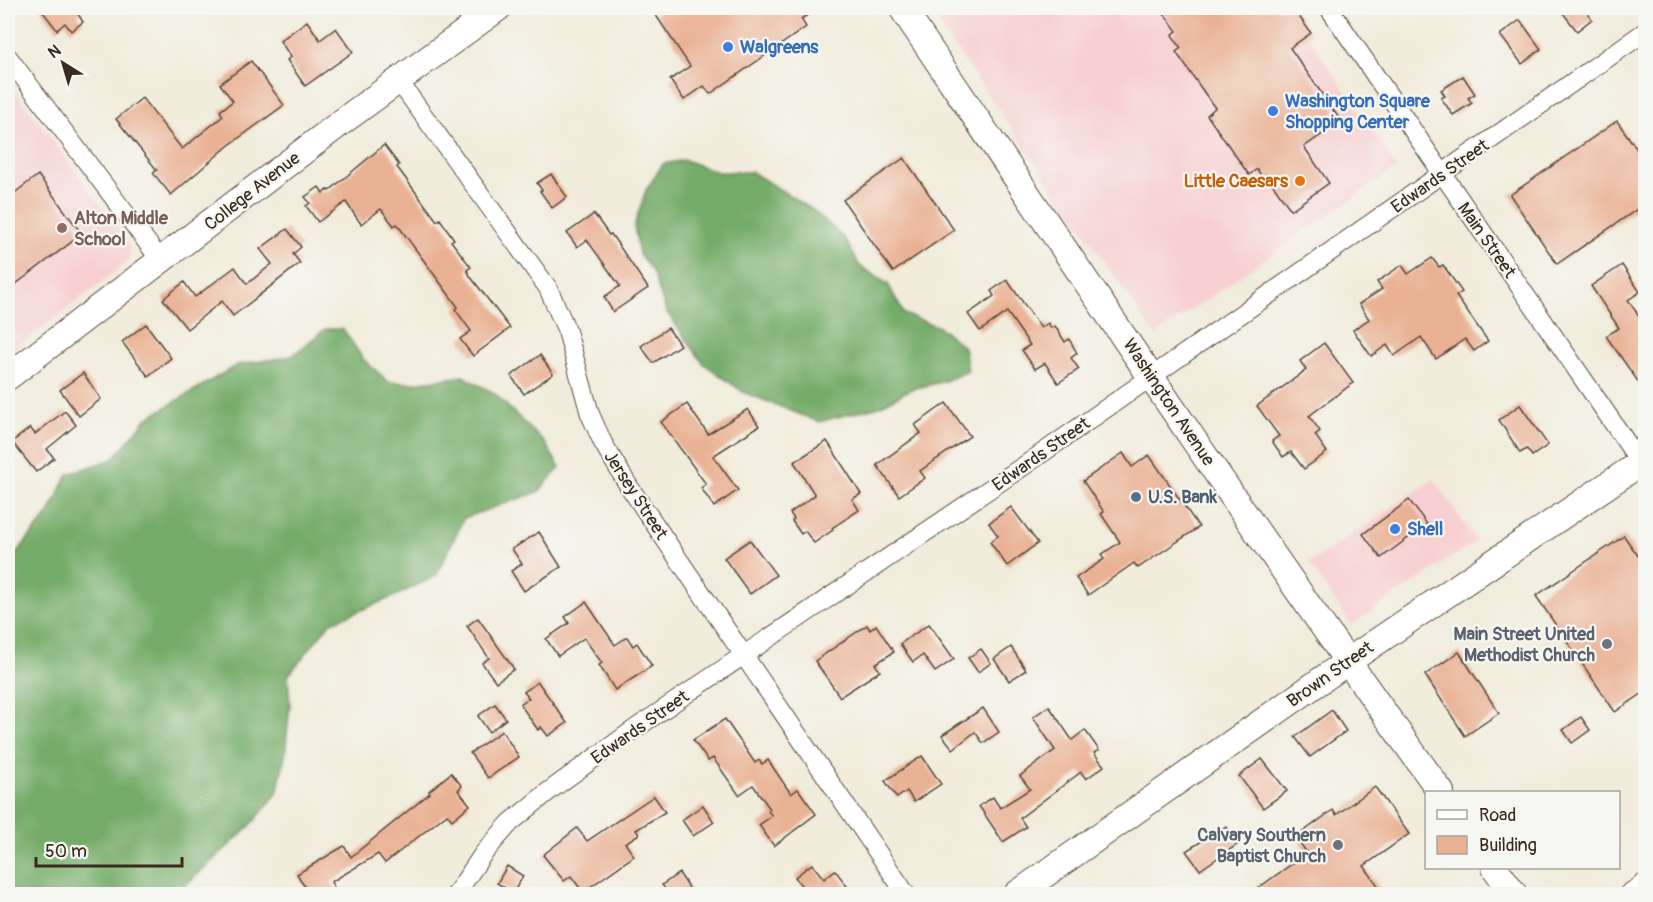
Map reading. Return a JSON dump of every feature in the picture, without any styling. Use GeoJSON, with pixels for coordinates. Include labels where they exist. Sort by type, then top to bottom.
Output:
{"type":"FeatureCollection","features":[{"type":"Feature","properties":{"kind":"main road","name":"College Avenue"},"geometry":{"type":"LineString","coordinates":[[8,377],[398,80],[498,8]]}},
{"type":"Feature","properties":{"kind":"main road","name":"Washington Avenue"},"geometry":{"type":"LineString","coordinates":[[902,8],[1347,662],[1440,791]]}},
{"type":"Feature","properties":{"kind":"main road","name":"Brown Street"},"geometry":{"type":"LineString","coordinates":[[1017,894],[1347,662],[1644,464]]}},
{"type":"Feature","properties":{"kind":"main road"},"geometry":{"type":"LineString","coordinates":[[1496,869],[1514,894]]}},
{"type":"Feature","properties":{"kind":"street","name":"Main Street"},"geometry":{"type":"LineString","coordinates":[[1329,8],[1442,175],[1644,464]]}},
{"type":"Feature","properties":{"kind":"street","name":"Edwards Street"},"geometry":{"type":"LineString","coordinates":[[456,894],[483,854],[518,817],[549,791],[636,728],[974,500],[1646,31]]}},
{"type":"Feature","properties":{"kind":"street"},"geometry":{"type":"LineString","coordinates":[[8,57],[162,261]]}},
{"type":"Feature","properties":{"kind":"street","name":"Jersey Street"},"geometry":{"type":"LineString","coordinates":[[398,80],[548,288],[567,331],[590,414],[603,443],[628,485],[906,894]]}},
{"type":"Feature","properties":{"kind":"street"},"geometry":{"type":"LineString","coordinates":[[1628,894],[1646,882]]}},
{"type":"Feature","properties":{"kind":"shaded area"},"geometry":{"type":"Polygon","coordinates":[[[928,8],[1289,8],[1397,168],[1155,335],[928,8]]]}},
{"type":"Feature","properties":{"kind":"shaded area","name":"Alton Middle School"},"geometry":{"type":"Polygon","coordinates":[[[8,81],[127,241],[131,254],[124,265],[8,354],[8,81]]]}},
{"type":"Feature","properties":{"kind":"shaded area"},"geometry":{"type":"Polygon","coordinates":[[[1434,479],[1476,541],[1351,625],[1309,563],[1434,479]]]}},
{"type":"Feature","properties":{"kind":"green space"},"geometry":{"type":"Polygon","coordinates":[[[685,160],[718,172],[752,172],[813,210],[844,238],[860,266],[888,284],[904,314],[939,327],[964,347],[968,371],[945,381],[909,390],[880,406],[819,422],[743,392],[703,363],[666,311],[652,271],[639,254],[634,226],[646,190],[663,164],[685,160]]]}},
{"type":"Feature","properties":{"kind":"green space"},"geometry":{"type":"Polygon","coordinates":[[[325,329],[343,329],[364,360],[389,382],[414,383],[463,376],[494,393],[545,443],[560,468],[538,492],[464,518],[436,576],[330,623],[288,676],[290,704],[285,756],[277,794],[250,826],[176,894],[8,894],[8,563],[48,515],[68,474],[113,459],[147,418],[237,365],[292,356],[325,329]]]}},
{"type":"Feature","properties":{"kind":"building"},"geometry":{"type":"Polygon","coordinates":[[[40,8],[87,8],[78,14],[83,22],[71,31],[65,23],[57,30],[40,8]]]}},
{"type":"Feature","properties":{"kind":"building","name":"Walgreens"},"geometry":{"type":"Polygon","coordinates":[[[665,8],[818,8],[801,19],[806,27],[710,94],[704,86],[684,100],[670,80],[690,66],[655,14],[665,8]]]}},
{"type":"Feature","properties":{"kind":"building","name":"Washington Square Shopping Center"},"geometry":{"type":"Polygon","coordinates":[[[1160,8],[1293,8],[1311,33],[1290,48],[1341,121],[1304,147],[1329,183],[1291,210],[1266,175],[1262,177],[1257,169],[1249,175],[1207,115],[1215,108],[1176,52],[1181,48],[1172,35],[1177,31],[1160,8]]]}},
{"type":"Feature","properties":{"kind":"building"},"geometry":{"type":"Polygon","coordinates":[[[1559,8],[1584,8],[1592,19],[1577,31],[1559,8]]]}},
{"type":"Feature","properties":{"kind":"building"},"geometry":{"type":"Polygon","coordinates":[[[1520,20],[1541,49],[1522,64],[1500,35],[1520,20]]]}},
{"type":"Feature","properties":{"kind":"building"},"geometry":{"type":"Polygon","coordinates":[[[307,21],[320,40],[336,28],[353,52],[305,86],[287,60],[291,57],[280,41],[307,21]]]}},
{"type":"Feature","properties":{"kind":"building"},"geometry":{"type":"Polygon","coordinates":[[[251,61],[284,105],[228,146],[171,195],[153,173],[157,170],[116,119],[142,98],[182,149],[223,116],[220,111],[233,101],[220,84],[251,61]]]}},
{"type":"Feature","properties":{"kind":"building"},"geometry":{"type":"Polygon","coordinates":[[[1463,76],[1475,94],[1468,98],[1472,103],[1453,115],[1441,98],[1445,96],[1441,90],[1463,76]]]}},
{"type":"Feature","properties":{"kind":"building"},"geometry":{"type":"Polygon","coordinates":[[[1617,121],[1646,162],[1646,203],[1557,264],[1510,195],[1617,121]]]}},
{"type":"Feature","properties":{"kind":"building"},"geometry":{"type":"Polygon","coordinates":[[[384,145],[399,165],[397,167],[437,221],[440,219],[454,239],[451,241],[471,267],[467,270],[470,276],[510,328],[473,356],[460,339],[471,331],[455,309],[458,307],[397,224],[394,226],[381,209],[361,224],[346,202],[318,222],[306,206],[310,203],[305,197],[319,187],[323,193],[329,191],[384,145]]]}},
{"type":"Feature","properties":{"kind":"building"},"geometry":{"type":"Polygon","coordinates":[[[904,158],[954,230],[893,272],[843,200],[904,158]]]}},
{"type":"Feature","properties":{"kind":"building"},"geometry":{"type":"Polygon","coordinates":[[[551,174],[567,197],[552,208],[537,183],[551,174]]]}},
{"type":"Feature","properties":{"kind":"building"},"geometry":{"type":"Polygon","coordinates":[[[38,175],[82,234],[8,290],[8,198],[38,175]]]}},
{"type":"Feature","properties":{"kind":"building"},"geometry":{"type":"Polygon","coordinates":[[[594,214],[609,235],[611,234],[648,288],[613,312],[604,297],[620,286],[587,240],[577,247],[567,233],[594,214]]]}},
{"type":"Feature","properties":{"kind":"building"},"geometry":{"type":"Polygon","coordinates":[[[287,229],[301,247],[293,254],[300,263],[233,316],[222,301],[187,329],[163,299],[184,282],[195,297],[235,267],[247,284],[272,264],[260,249],[287,229]]]}},
{"type":"Feature","properties":{"kind":"building"},"geometry":{"type":"Polygon","coordinates":[[[1432,258],[1439,267],[1443,265],[1462,292],[1456,296],[1488,341],[1474,351],[1465,339],[1436,359],[1421,337],[1394,356],[1387,345],[1371,356],[1353,330],[1369,319],[1359,304],[1382,289],[1377,282],[1402,265],[1408,274],[1432,258]]]}},
{"type":"Feature","properties":{"kind":"building"},"geometry":{"type":"Polygon","coordinates":[[[1622,265],[1640,292],[1628,300],[1646,326],[1646,393],[1606,336],[1619,328],[1591,286],[1622,265]]]}},
{"type":"Feature","properties":{"kind":"building"},"geometry":{"type":"Polygon","coordinates":[[[1007,280],[1041,328],[1048,323],[1051,328],[1055,326],[1065,342],[1069,339],[1077,353],[1071,358],[1079,369],[1058,383],[1045,363],[1035,369],[1022,350],[1030,345],[1007,312],[980,331],[968,314],[994,296],[991,291],[1007,280]]]}},
{"type":"Feature","properties":{"kind":"building"},"geometry":{"type":"Polygon","coordinates":[[[146,324],[171,358],[148,376],[122,342],[146,324]]]}},
{"type":"Feature","properties":{"kind":"building"},"geometry":{"type":"Polygon","coordinates":[[[668,328],[680,345],[653,363],[641,346],[668,328]]]}},
{"type":"Feature","properties":{"kind":"building"},"geometry":{"type":"Polygon","coordinates":[[[1324,343],[1353,383],[1309,416],[1320,431],[1315,435],[1327,452],[1304,469],[1291,452],[1283,457],[1272,441],[1279,436],[1257,406],[1306,370],[1300,361],[1324,343]]]}},
{"type":"Feature","properties":{"kind":"building"},"geometry":{"type":"Polygon","coordinates":[[[540,355],[553,374],[524,394],[511,376],[540,355]]]}},
{"type":"Feature","properties":{"kind":"building"},"geometry":{"type":"Polygon","coordinates":[[[83,373],[101,399],[79,416],[60,390],[83,373]]]}},
{"type":"Feature","properties":{"kind":"building"},"geometry":{"type":"Polygon","coordinates":[[[946,403],[970,436],[920,471],[925,478],[899,496],[877,465],[921,433],[915,425],[946,403]]]}},
{"type":"Feature","properties":{"kind":"building"},"geometry":{"type":"Polygon","coordinates":[[[687,404],[708,434],[748,409],[759,426],[713,456],[738,490],[714,507],[701,488],[706,484],[661,422],[687,404]]]}},
{"type":"Feature","properties":{"kind":"building"},"geometry":{"type":"Polygon","coordinates":[[[1520,405],[1548,445],[1532,456],[1527,449],[1520,453],[1499,420],[1520,405]]]}},
{"type":"Feature","properties":{"kind":"building"},"geometry":{"type":"Polygon","coordinates":[[[65,411],[76,425],[47,449],[54,458],[36,472],[12,442],[30,428],[35,434],[65,411]]]}},
{"type":"Feature","properties":{"kind":"building"},"geometry":{"type":"Polygon","coordinates":[[[827,441],[861,494],[852,499],[859,510],[814,543],[805,531],[801,534],[792,521],[794,519],[790,513],[815,495],[794,462],[827,441]]]}},
{"type":"Feature","properties":{"kind":"building","name":"U.S. Bank"},"geometry":{"type":"Polygon","coordinates":[[[1123,453],[1132,467],[1149,455],[1199,527],[1138,568],[1134,563],[1088,595],[1076,578],[1104,559],[1101,555],[1120,542],[1101,514],[1104,512],[1083,481],[1123,453]]]}},
{"type":"Feature","properties":{"kind":"building","name":"Shell"},"geometry":{"type":"Polygon","coordinates":[[[1409,500],[1427,524],[1381,558],[1363,534],[1409,500]]]}},
{"type":"Feature","properties":{"kind":"building"},"geometry":{"type":"Polygon","coordinates":[[[1011,507],[1038,543],[1007,566],[990,542],[998,536],[989,523],[1011,507]]]}},
{"type":"Feature","properties":{"kind":"building"},"geometry":{"type":"Polygon","coordinates":[[[539,532],[561,567],[524,591],[511,571],[522,564],[512,549],[539,532]]]}},
{"type":"Feature","properties":{"kind":"building","name":"Main Street United Methodist Church"},"geometry":{"type":"Polygon","coordinates":[[[1624,536],[1646,567],[1646,691],[1615,712],[1536,596],[1624,536]]]}},
{"type":"Feature","properties":{"kind":"building"},"geometry":{"type":"Polygon","coordinates":[[[750,540],[776,575],[750,594],[724,558],[750,540]]]}},
{"type":"Feature","properties":{"kind":"building"},"geometry":{"type":"Polygon","coordinates":[[[586,602],[615,645],[627,637],[633,646],[637,643],[652,666],[615,690],[599,665],[602,663],[584,638],[558,656],[546,639],[569,623],[565,617],[586,602]]]}},
{"type":"Feature","properties":{"kind":"building"},"geometry":{"type":"Polygon","coordinates":[[[478,618],[514,669],[496,682],[482,663],[489,658],[467,626],[478,618]]]}},
{"type":"Feature","properties":{"kind":"building"},"geometry":{"type":"Polygon","coordinates":[[[929,624],[954,659],[935,672],[923,655],[913,662],[900,644],[929,624]]]}},
{"type":"Feature","properties":{"kind":"building"},"geometry":{"type":"Polygon","coordinates":[[[867,625],[870,630],[876,625],[894,652],[875,664],[880,671],[840,697],[815,661],[867,625]]]}},
{"type":"Feature","properties":{"kind":"building"},"geometry":{"type":"Polygon","coordinates":[[[1011,647],[1026,670],[1009,681],[994,659],[1011,647]]]}},
{"type":"Feature","properties":{"kind":"building"},"geometry":{"type":"Polygon","coordinates":[[[981,649],[991,663],[978,672],[968,658],[981,649]]]}},
{"type":"Feature","properties":{"kind":"building"},"geometry":{"type":"Polygon","coordinates":[[[1459,652],[1499,713],[1465,736],[1425,675],[1459,652]]]}},
{"type":"Feature","properties":{"kind":"building"},"geometry":{"type":"Polygon","coordinates":[[[538,682],[567,723],[548,736],[541,727],[538,730],[520,704],[529,698],[524,692],[538,682]]]}},
{"type":"Feature","properties":{"kind":"building"},"geometry":{"type":"Polygon","coordinates":[[[495,704],[506,719],[489,732],[478,716],[495,704]]]}},
{"type":"Feature","properties":{"kind":"building"},"geometry":{"type":"Polygon","coordinates":[[[1049,706],[1072,740],[1085,730],[1099,750],[1094,753],[1104,766],[1086,779],[1081,772],[1020,818],[1026,827],[1003,842],[979,806],[993,797],[1000,808],[1030,789],[1020,776],[1055,750],[1033,717],[1049,706]]]}},
{"type":"Feature","properties":{"kind":"building"},"geometry":{"type":"Polygon","coordinates":[[[983,708],[999,732],[983,743],[975,732],[953,749],[942,735],[983,708]]]}},
{"type":"Feature","properties":{"kind":"building"},"geometry":{"type":"Polygon","coordinates":[[[1332,710],[1346,731],[1310,757],[1295,737],[1332,710]]]}},
{"type":"Feature","properties":{"kind":"building"},"geometry":{"type":"Polygon","coordinates":[[[1581,717],[1590,730],[1572,743],[1563,730],[1581,717]]]}},
{"type":"Feature","properties":{"kind":"building"},"geometry":{"type":"Polygon","coordinates":[[[725,719],[755,763],[759,760],[762,764],[768,760],[791,794],[798,789],[816,814],[774,846],[759,825],[772,816],[768,811],[770,809],[753,785],[739,795],[713,758],[708,761],[693,740],[725,719]]]}},
{"type":"Feature","properties":{"kind":"building"},"geometry":{"type":"Polygon","coordinates":[[[502,731],[519,757],[488,778],[470,753],[502,731]]]}},
{"type":"Feature","properties":{"kind":"building"},"geometry":{"type":"Polygon","coordinates":[[[922,756],[941,784],[914,802],[907,791],[897,798],[885,781],[922,756]]]}},
{"type":"Feature","properties":{"kind":"building"},"geometry":{"type":"Polygon","coordinates":[[[1262,759],[1287,791],[1263,808],[1239,776],[1262,759]]]}},
{"type":"Feature","properties":{"kind":"building"},"geometry":{"type":"Polygon","coordinates":[[[451,773],[462,786],[458,790],[470,805],[452,820],[447,814],[385,863],[378,854],[331,882],[338,894],[309,894],[297,874],[344,846],[351,857],[430,793],[429,791],[451,773]]]}},
{"type":"Feature","properties":{"kind":"building","name":"Calvary Southern Baptist Church"},"geometry":{"type":"Polygon","coordinates":[[[1375,787],[1409,834],[1364,866],[1384,894],[1250,894],[1307,853],[1296,837],[1333,810],[1336,815],[1375,787]]]}},
{"type":"Feature","properties":{"kind":"building"},"geometry":{"type":"Polygon","coordinates":[[[654,796],[665,812],[636,830],[639,834],[625,843],[634,856],[583,892],[571,876],[564,881],[543,855],[577,828],[587,841],[654,796]]]}},
{"type":"Feature","properties":{"kind":"building"},"geometry":{"type":"Polygon","coordinates":[[[703,805],[714,822],[693,836],[682,820],[703,805]]]}},
{"type":"Feature","properties":{"kind":"building"},"geometry":{"type":"Polygon","coordinates":[[[1226,826],[1238,844],[1200,870],[1186,851],[1226,826]]]}},
{"type":"Feature","properties":{"kind":"building"},"geometry":{"type":"Polygon","coordinates":[[[812,864],[824,879],[835,870],[847,886],[836,894],[803,894],[806,892],[795,877],[812,864]]]}},
{"type":"Feature","properties":{"kind":"building"},"geometry":{"type":"Polygon","coordinates":[[[507,866],[523,876],[513,893],[497,883],[507,866]]]}},
{"type":"Feature","properties":{"kind":"building"},"geometry":{"type":"Polygon","coordinates":[[[679,873],[693,894],[669,894],[662,885],[679,873]]]}},
{"type":"Feature","properties":{"kind":"place","name":"Walgreens"},"geometry":{"type":"Point","coordinates":[728,47]}},
{"type":"Feature","properties":{"kind":"place","name":"Washington Square Shopping Center"},"geometry":{"type":"Point","coordinates":[1273,111]}},
{"type":"Feature","properties":{"kind":"place","name":"Little Caesars"},"geometry":{"type":"Point","coordinates":[1300,181]}},
{"type":"Feature","properties":{"kind":"place","name":"Alton Middle School"},"geometry":{"type":"Point","coordinates":[62,228]}},
{"type":"Feature","properties":{"kind":"place","name":"U.S. Bank"},"geometry":{"type":"Point","coordinates":[1136,497]}},
{"type":"Feature","properties":{"kind":"place","name":"Shell"},"geometry":{"type":"Point","coordinates":[1395,529]}},
{"type":"Feature","properties":{"kind":"place","name":"Main Street United Methodist Church"},"geometry":{"type":"Point","coordinates":[1607,644]}},
{"type":"Feature","properties":{"kind":"place","name":"Calvary Southern Baptist Church"},"geometry":{"type":"Point","coordinates":[1338,845]}}]}
